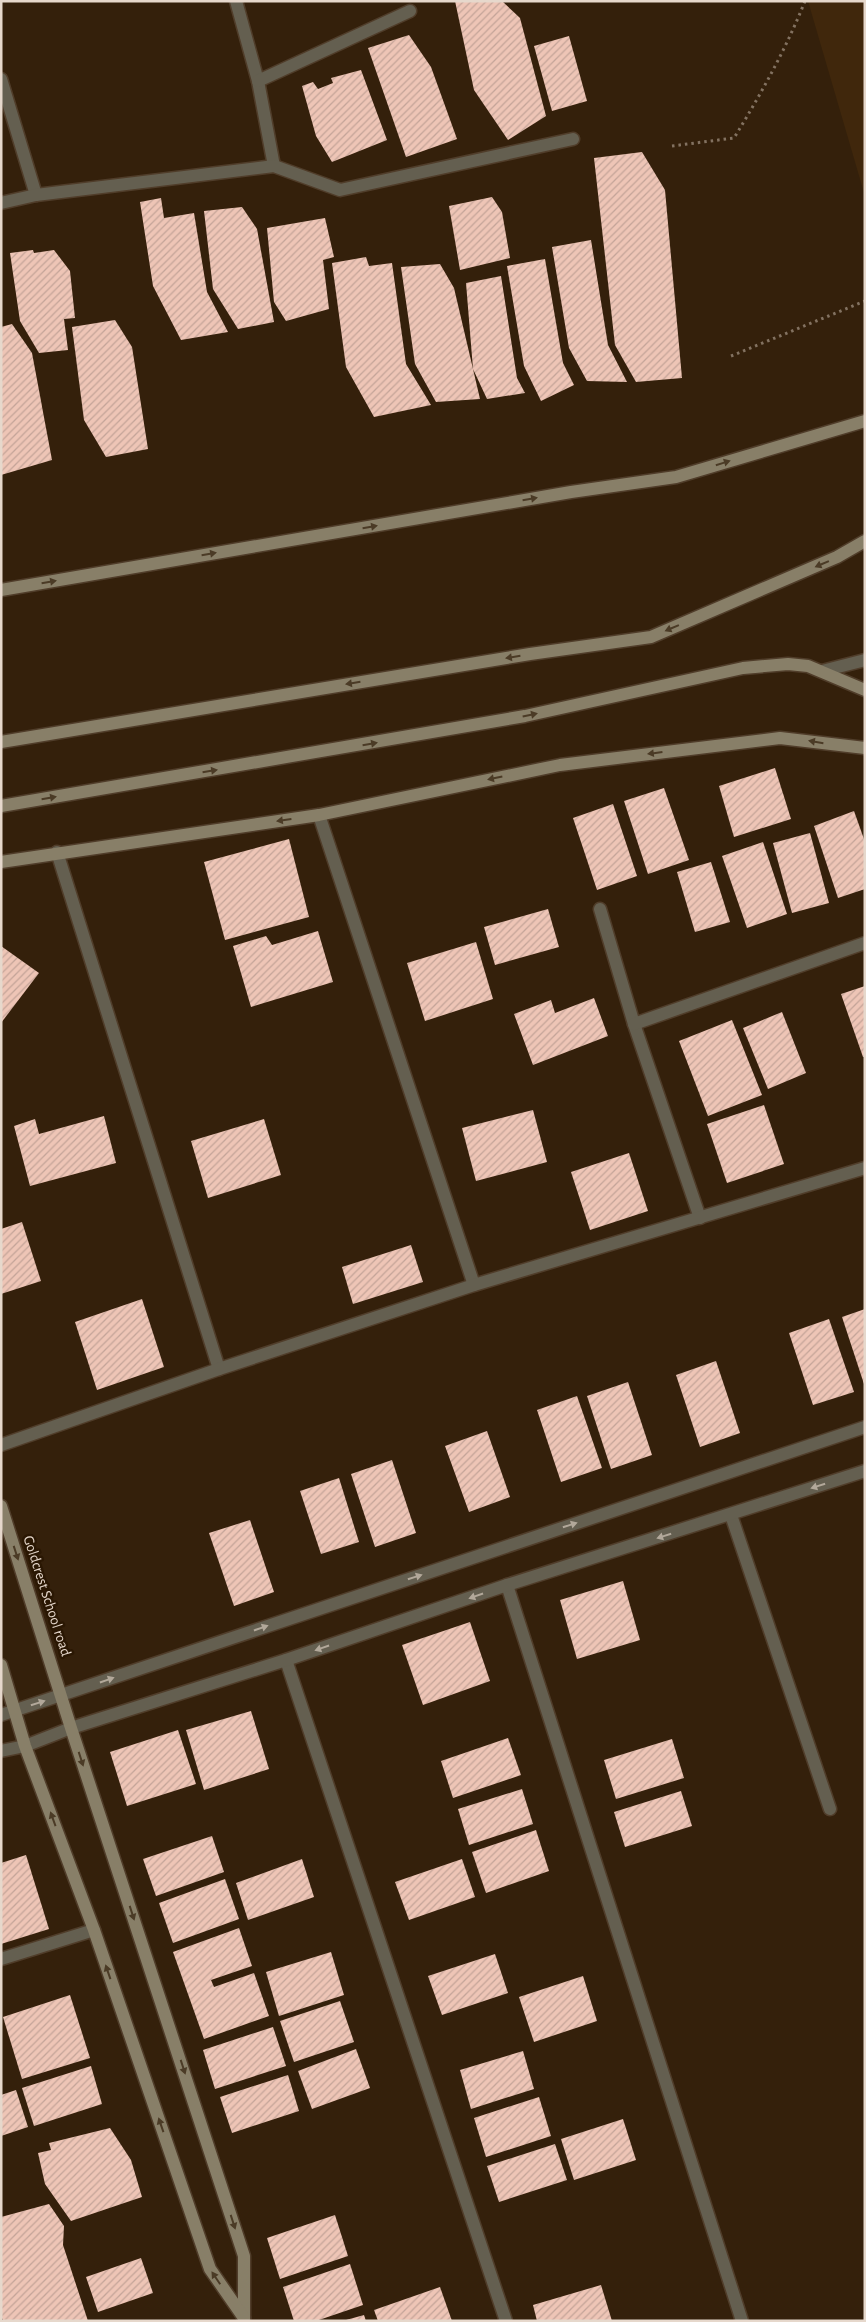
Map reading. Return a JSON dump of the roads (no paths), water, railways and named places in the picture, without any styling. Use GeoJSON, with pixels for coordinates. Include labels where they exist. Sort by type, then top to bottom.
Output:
{"type":"FeatureCollection","features":[{"type":"Feature","properties":{"kind":"street"},"geometry":{"type":"LineString","coordinates":[[236,1],[258,81],[274,166]]}},
{"type":"Feature","properties":{"kind":"street"},"geometry":{"type":"LineString","coordinates":[[258,81],[410,11]]}},
{"type":"Feature","properties":{"kind":"street"},"geometry":{"type":"LineString","coordinates":[[1,79],[36,195]]}},
{"type":"Feature","properties":{"kind":"street"},"geometry":{"type":"LineString","coordinates":[[1,204],[36,195],[274,166],[340,190],[573,139]]}},
{"type":"Feature","properties":{"kind":"street"},"geometry":{"type":"LineString","coordinates":[[1,590],[571,492],[676,477],[865,421]]}},
{"type":"Feature","properties":{"kind":"street"},"geometry":{"type":"LineString","coordinates":[[1,742],[461,666],[651,637],[837,557],[865,541]]}},
{"type":"Feature","properties":{"kind":"street"},"geometry":{"type":"LineString","coordinates":[[822,671],[865,660]]}},
{"type":"Feature","properties":{"kind":"street"},"geometry":{"type":"LineString","coordinates":[[1,806],[526,716],[743,668],[788,664],[822,671],[865,690]]}},
{"type":"Feature","properties":{"kind":"street"},"geometry":{"type":"LineString","coordinates":[[1,862],[57,852],[319,815],[560,765],[780,738],[865,748]]}},
{"type":"Feature","properties":{"kind":"street"},"geometry":{"type":"LineString","coordinates":[[319,815],[474,1286]]}},
{"type":"Feature","properties":{"kind":"street"},"geometry":{"type":"LineString","coordinates":[[57,852],[219,1369]]}},
{"type":"Feature","properties":{"kind":"street"},"geometry":{"type":"LineString","coordinates":[[600,909],[634,1024],[700,1218]]}},
{"type":"Feature","properties":{"kind":"street"},"geometry":{"type":"LineString","coordinates":[[634,1024],[865,942]]}},
{"type":"Feature","properties":{"kind":"street"},"geometry":{"type":"LineString","coordinates":[[1,1445],[219,1369],[474,1286],[865,1168]]}},
{"type":"Feature","properties":{"kind":"street"},"geometry":{"type":"LineString","coordinates":[[1,1715],[865,1427]]}},
{"type":"Feature","properties":{"kind":"street"},"geometry":{"type":"LineString","coordinates":[[1,1751],[25,1746],[71,1728],[286,1660],[507,1586],[865,1471]]}},
{"type":"Feature","properties":{"kind":"street","name":"Goldcrest School road"},"geometry":{"type":"LineString","coordinates":[[1,1506],[71,1728],[244,2256],[244,2320]]}},
{"type":"Feature","properties":{"kind":"street"},"geometry":{"type":"LineString","coordinates":[[731,1515],[830,1809]]}},
{"type":"Feature","properties":{"kind":"street"},"geometry":{"type":"LineString","coordinates":[[507,1586],[742,2321]]}},
{"type":"Feature","properties":{"kind":"street"},"geometry":{"type":"LineString","coordinates":[[286,1660],[506,2321]]}},
{"type":"Feature","properties":{"kind":"street"},"geometry":{"type":"LineString","coordinates":[[1,1665],[25,1746],[94,1930],[210,2268],[244,2320]]}},
{"type":"Feature","properties":{"kind":"street"},"geometry":{"type":"LineString","coordinates":[[1,1958],[94,1930]]}}]}
